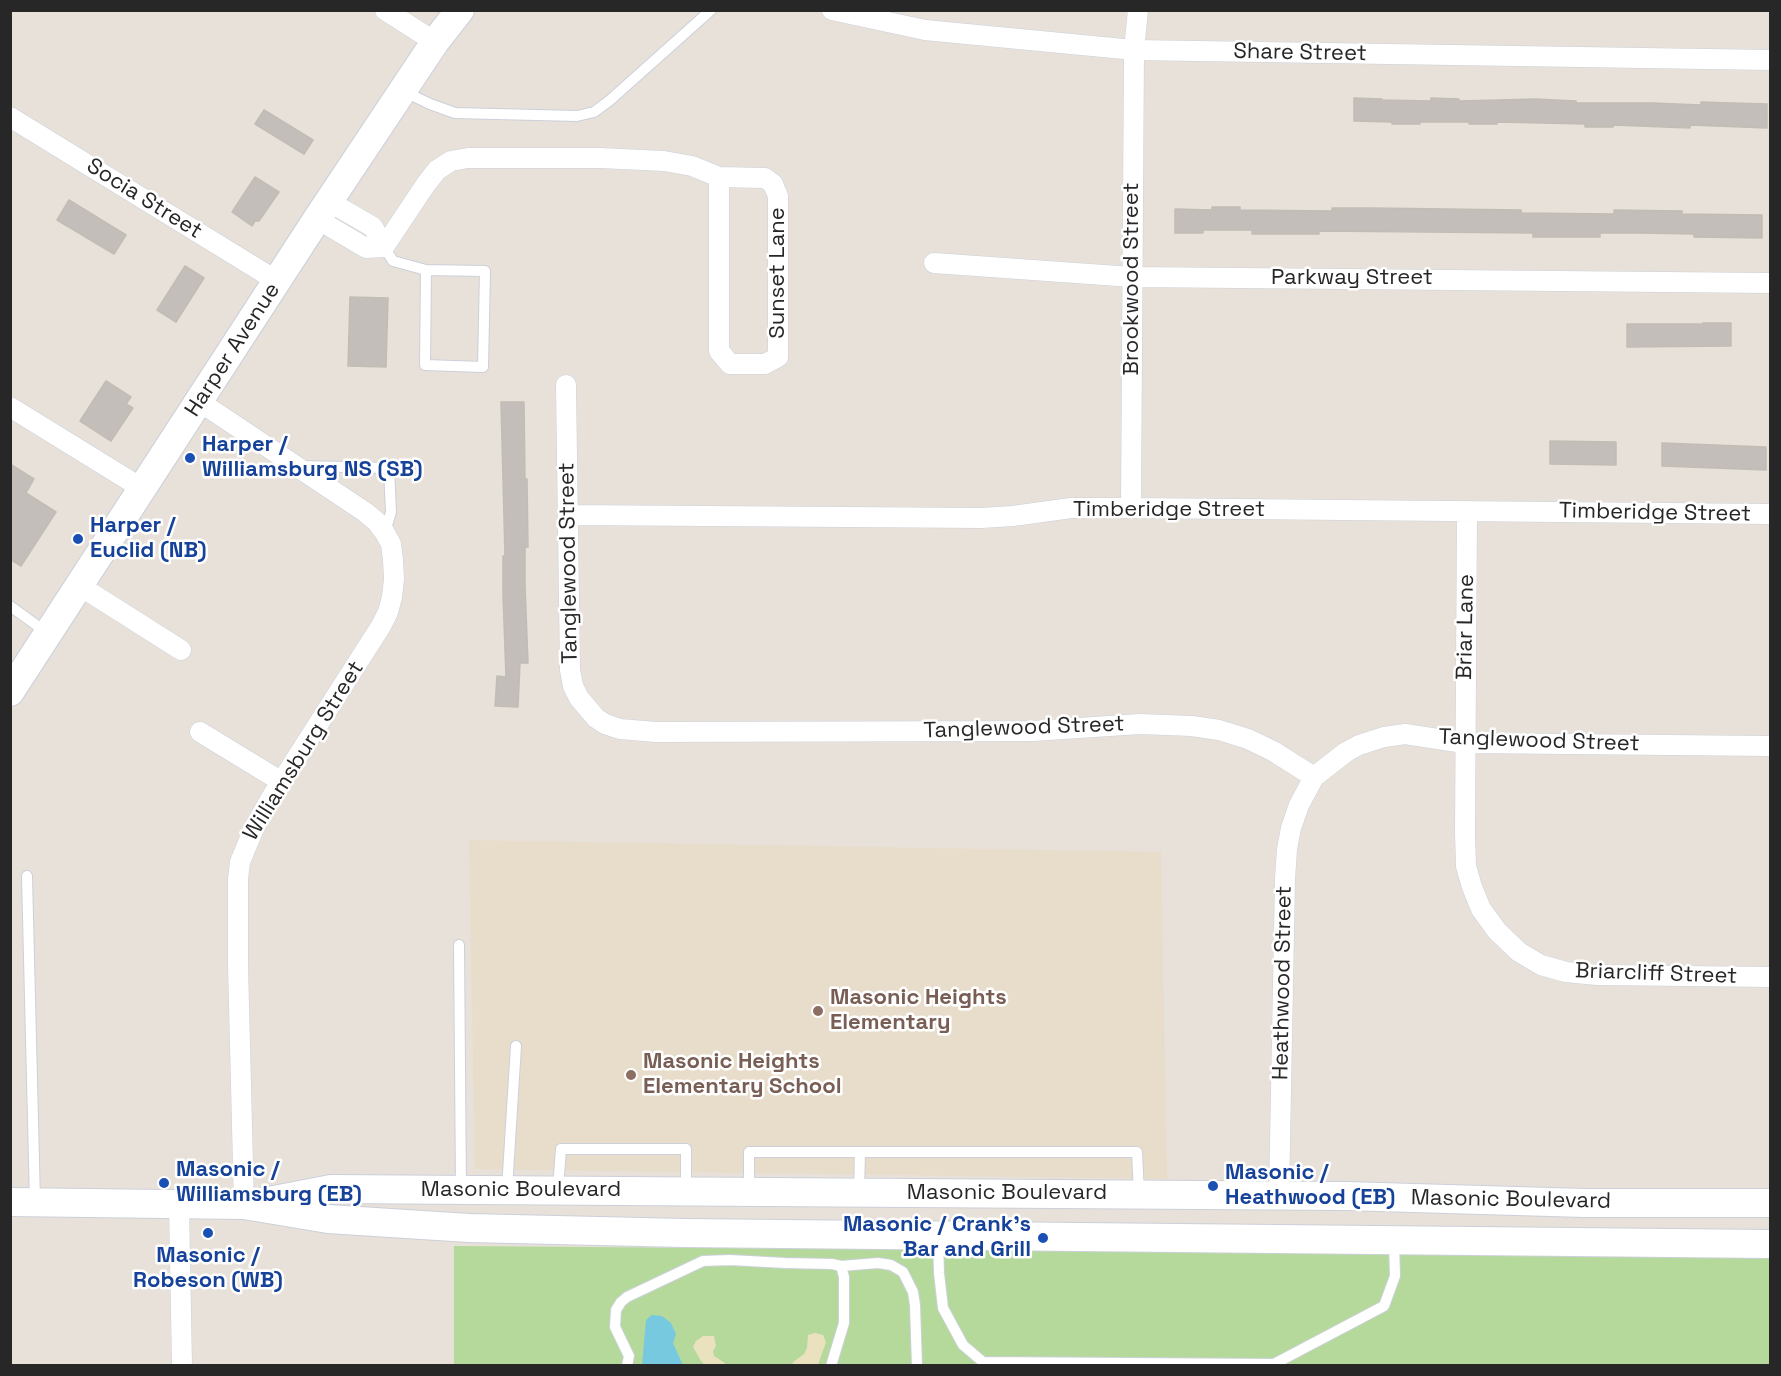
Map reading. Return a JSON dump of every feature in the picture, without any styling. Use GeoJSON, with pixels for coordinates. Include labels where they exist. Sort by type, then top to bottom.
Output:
{"type":"FeatureCollection","features":[{"type":"Feature","properties":{"kind":"main road","name":"Harper Avenue"},"geometry":{"type":"LineString","coordinates":[[10,692],[323,210],[435,42],[460,10]]}},
{"type":"Feature","properties":{"kind":"main road","name":"Masonic Boulevard"},"geometry":{"type":"LineString","coordinates":[[244,1205],[331,1189],[1277,1195],[1585,1203],[1770,1203]]}},
{"type":"Feature","properties":{"kind":"main road"},"geometry":{"type":"LineString","coordinates":[[461,1189],[459,1212],[469,1228]]}},
{"type":"Feature","properties":{"kind":"main road"},"geometry":{"type":"LineString","coordinates":[[557,1190],[566,1210],[592,1230]]}},
{"type":"Feature","properties":{"kind":"main road"},"geometry":{"type":"LineString","coordinates":[[645,1232],[671,1221],[682,1208],[686,1191]]}},
{"type":"Feature","properties":{"kind":"main road"},"geometry":{"type":"LineString","coordinates":[[938,1235],[946,1213],[959,1206],[1041,1205],[1107,1194]]}},
{"type":"Feature","properties":{"kind":"main road"},"geometry":{"type":"LineString","coordinates":[[1202,1239],[1189,1223],[1192,1214],[1264,1212],[1277,1195]]}},
{"type":"Feature","properties":{"kind":"main road","name":"Masonic Boulevard"},"geometry":{"type":"LineString","coordinates":[[23,1202],[244,1205],[328,1219],[469,1228],[1202,1239],[1770,1244]]}},
{"type":"Feature","properties":{"kind":"main road"},"geometry":{"type":"LineString","coordinates":[[1490,1240],[1540,1229],[1590,1227],[1594,1212],[1585,1203]]}},
{"type":"Feature","properties":{"kind":"street"},"geometry":{"type":"LineString","coordinates":[[385,10],[435,42]]}},
{"type":"Feature","properties":{"kind":"street","name":"Share Street"},"geometry":{"type":"LineString","coordinates":[[832,10],[925,30],[1134,50],[1770,60]]}},
{"type":"Feature","properties":{"kind":"street","name":"Brookwood Street"},"geometry":{"type":"LineString","coordinates":[[1131,508],[1134,50],[1138,10]]}},
{"type":"Feature","properties":{"kind":"street","name":"Socia Street"},"geometry":{"type":"LineString","coordinates":[[10,117],[277,281]]}},
{"type":"Feature","properties":{"kind":"street","name":"Sunset Lane"},"geometry":{"type":"LineString","coordinates":[[384,247],[426,184],[437,170],[451,161],[468,158],[600,158],[664,161],[692,166],[719,177],[765,178],[773,184],[778,196],[778,357],[765,364],[730,364],[719,351],[719,177]]}},
{"type":"Feature","properties":{"kind":"street"},"geometry":{"type":"LineString","coordinates":[[323,210],[373,227],[384,247]]}},
{"type":"Feature","properties":{"kind":"street","name":"Parkway Street"},"geometry":{"type":"LineString","coordinates":[[934,263],[1132,277],[1770,283]]}},
{"type":"Feature","properties":{"kind":"street","name":"Tanglewood Street"},"geometry":{"type":"LineString","coordinates":[[566,385],[570,670],[573,686],[579,698],[596,718],[620,729],[656,732],[1033,731],[1140,724],[1192,726],[1219,730],[1248,739],[1273,751],[1314,777],[1346,752],[1359,745],[1384,737],[1406,734],[1464,743],[1770,746]]}},
{"type":"Feature","properties":{"kind":"street","name":"Williamsburg Street"},"geometry":{"type":"LineString","coordinates":[[200,402],[377,522],[391,544],[394,579],[388,612],[381,626],[282,782],[250,836],[240,862],[238,966],[244,1205]]}},
{"type":"Feature","properties":{"kind":"street"},"geometry":{"type":"LineString","coordinates":[[10,407],[143,489]]}},
{"type":"Feature","properties":{"kind":"street","name":"Timberidge Street"},"geometry":{"type":"LineString","coordinates":[[568,515],[981,518],[1071,508],[1770,514]]}},
{"type":"Feature","properties":{"kind":"street","name":"Briar Lane"},"geometry":{"type":"LineString","coordinates":[[1464,743],[1467,511]]}},
{"type":"Feature","properties":{"kind":"street"},"geometry":{"type":"LineString","coordinates":[[80,586],[181,650]]}},
{"type":"Feature","properties":{"kind":"street"},"geometry":{"type":"LineString","coordinates":[[200,732],[282,782]]}},
{"type":"Feature","properties":{"kind":"street","name":"Briarcliff Street"},"geometry":{"type":"LineString","coordinates":[[1464,743],[1466,866],[1481,909],[1497,931],[1519,952],[1541,965],[1566,972],[1770,977]]}},
{"type":"Feature","properties":{"kind":"street","name":"Heathwood Street"},"geometry":{"type":"LineString","coordinates":[[1277,1195],[1287,849],[1299,805],[1314,777]]}},
{"type":"Feature","properties":{"kind":"street"},"geometry":{"type":"LineString","coordinates":[[179,1205],[182,1365]]}},
{"type":"Feature","properties":{"kind":"lane"},"geometry":{"type":"LineString","coordinates":[[402,91],[430,105],[455,113],[577,116],[594,112],[711,10]]}},
{"type":"Feature","properties":{"kind":"lane"},"geometry":{"type":"LineString","coordinates":[[384,247],[393,261],[426,270],[485,271],[483,366],[425,365],[426,270]]}},
{"type":"Feature","properties":{"kind":"lane"},"geometry":{"type":"LineString","coordinates":[[295,466],[389,468],[391,512],[385,533]]}},
{"type":"Feature","properties":{"kind":"lane"},"geometry":{"type":"LineString","coordinates":[[10,606],[49,634]]}},
{"type":"Feature","properties":{"kind":"lane"},"geometry":{"type":"LineString","coordinates":[[23,1202],[27,876]]}},
{"type":"Feature","properties":{"kind":"lane"},"geometry":{"type":"LineString","coordinates":[[459,945],[461,1189]]}},
{"type":"Feature","properties":{"kind":"lane"},"geometry":{"type":"LineString","coordinates":[[507,1189],[516,1046]]}},
{"type":"Feature","properties":{"kind":"lane"},"geometry":{"type":"LineString","coordinates":[[557,1190],[561,1149],[686,1149],[686,1191]]}},
{"type":"Feature","properties":{"kind":"lane"},"geometry":{"type":"LineString","coordinates":[[749,1192],[749,1152],[1137,1152],[1139,1194]]}},
{"type":"Feature","properties":{"kind":"lane"},"geometry":{"type":"LineString","coordinates":[[859,1192],[860,1152]]}},
{"type":"Feature","properties":{"kind":"lane"},"geometry":{"type":"LineString","coordinates":[[938,1235],[939,1274],[944,1308],[963,1345],[983,1364],[1274,1364],[1384,1306],[1395,1276],[1394,1240]]}},
{"type":"Feature","properties":{"kind":"lane"},"geometry":{"type":"LineString","coordinates":[[627,1365],[629,1356],[615,1327],[616,1310],[621,1302],[703,1261],[730,1260],[841,1266],[879,1263],[891,1265],[903,1272],[913,1292],[917,1365]]}},
{"type":"Feature","properties":{"kind":"lane"},"geometry":{"type":"LineString","coordinates":[[831,1365],[844,1323],[844,1276],[841,1266]]}},
{"type":"Feature","properties":{"kind":"shaded area","name":"Masonic Heights Elementary"},"geometry":{"type":"Polygon","coordinates":[[[469,840],[1161,852],[1167,1179],[475,1169],[469,840]]]}},
{"type":"Feature","properties":{"kind":"green space"},"geometry":{"type":"Polygon","coordinates":[[[454,1246],[1770,1256],[1770,1365],[454,1365],[454,1246]]]}},
{"type":"Feature","properties":{"kind":"sand"},"geometry":{"type":"Polygon","coordinates":[[[815,1333],[823,1335],[826,1342],[818,1365],[792,1365],[804,1354],[808,1335],[815,1333]]]}},
{"type":"Feature","properties":{"kind":"sand"},"geometry":{"type":"Polygon","coordinates":[[[703,1336],[714,1336],[716,1346],[713,1351],[714,1356],[725,1363],[724,1365],[705,1365],[701,1361],[693,1347],[696,1341],[703,1336]]]}},
{"type":"Feature","properties":{"kind":"water"},"geometry":{"type":"Polygon","coordinates":[[[652,1315],[662,1316],[671,1323],[676,1334],[673,1343],[683,1365],[642,1365],[646,1320],[652,1315]]]}},
{"type":"Feature","properties":{"kind":"building"},"geometry":{"type":"Polygon","coordinates":[[[1354,98],[1431,101],[1431,98],[1459,99],[1459,101],[1536,99],[1576,101],[1576,103],[1701,105],[1701,102],[1767,104],[1767,128],[1690,125],[1690,128],[1613,125],[1613,127],[1585,127],[1585,124],[1497,122],[1497,124],[1420,122],[1420,124],[1392,124],[1392,122],[1354,121],[1354,98]]]}},
{"type":"Feature","properties":{"kind":"building"},"geometry":{"type":"Polygon","coordinates":[[[264,110],[313,140],[304,154],[255,124],[264,110]]]}},
{"type":"Feature","properties":{"kind":"building"},"geometry":{"type":"Polygon","coordinates":[[[255,177],[279,192],[259,221],[255,221],[252,226],[232,212],[255,177]]]}},
{"type":"Feature","properties":{"kind":"building"},"geometry":{"type":"Polygon","coordinates":[[[69,200],[126,235],[114,254],[57,220],[69,200]]]}},
{"type":"Feature","properties":{"kind":"building"},"geometry":{"type":"Polygon","coordinates":[[[1212,207],[1240,207],[1240,210],[1332,211],[1332,208],[1371,208],[1614,214],[1614,210],[1762,215],[1762,238],[1694,237],[1694,234],[1641,233],[1600,233],[1600,237],[1533,237],[1533,233],[1319,231],[1319,234],[1252,234],[1252,230],[1203,230],[1203,233],[1175,233],[1175,209],[1212,210],[1212,207]]]}},
{"type":"Feature","properties":{"kind":"building"},"geometry":{"type":"Polygon","coordinates":[[[185,266],[204,278],[176,322],[157,310],[185,266]]]}},
{"type":"Feature","properties":{"kind":"building"},"geometry":{"type":"Polygon","coordinates":[[[350,297],[388,298],[386,367],[348,366],[350,297]]]}},
{"type":"Feature","properties":{"kind":"building"},"geometry":{"type":"Polygon","coordinates":[[[1731,323],[1731,346],[1627,347],[1627,324],[1731,323]]]}},
{"type":"Feature","properties":{"kind":"building"},"geometry":{"type":"Polygon","coordinates":[[[106,381],[131,397],[126,404],[133,408],[111,441],[80,421],[106,381]]]}},
{"type":"Feature","properties":{"kind":"building"},"geometry":{"type":"Polygon","coordinates":[[[501,402],[524,402],[528,547],[525,547],[525,586],[528,663],[520,663],[518,707],[495,706],[497,676],[506,677],[501,402]]]}},
{"type":"Feature","properties":{"kind":"building"},"geometry":{"type":"Polygon","coordinates":[[[1550,441],[1616,442],[1616,465],[1550,464],[1550,441]]]}},
{"type":"Feature","properties":{"kind":"building"},"geometry":{"type":"Polygon","coordinates":[[[1662,443],[1766,447],[1766,470],[1662,466],[1662,443]]]}},
{"type":"Feature","properties":{"kind":"building"},"geometry":{"type":"Polygon","coordinates":[[[10,464],[34,479],[26,493],[56,512],[21,566],[10,559],[10,464]]]}},
{"type":"Feature","properties":{"kind":"place","name":"Harper / Williamsburg NS (SB)"},"geometry":{"type":"Point","coordinates":[190,458]}},
{"type":"Feature","properties":{"kind":"place","name":"Harper / Euclid (NB)"},"geometry":{"type":"Point","coordinates":[78,539]}},
{"type":"Feature","properties":{"kind":"place","name":"Masonic Heights Elementary"},"geometry":{"type":"Point","coordinates":[818,1011]}},
{"type":"Feature","properties":{"kind":"place","name":"Masonic Heights Elementary School"},"geometry":{"type":"Point","coordinates":[631,1075]}},
{"type":"Feature","properties":{"kind":"place","name":"Masonic / Williamsburg (EB)"},"geometry":{"type":"Point","coordinates":[164,1183]}},
{"type":"Feature","properties":{"kind":"place","name":"Masonic / Heathwood (EB)"},"geometry":{"type":"Point","coordinates":[1213,1186]}},
{"type":"Feature","properties":{"kind":"place","name":"Masonic / Robeson (WB)"},"geometry":{"type":"Point","coordinates":[208,1233]}},
{"type":"Feature","properties":{"kind":"place","name":"Masonic / Crank's Bar and Grill"},"geometry":{"type":"Point","coordinates":[1043,1238]}}]}
